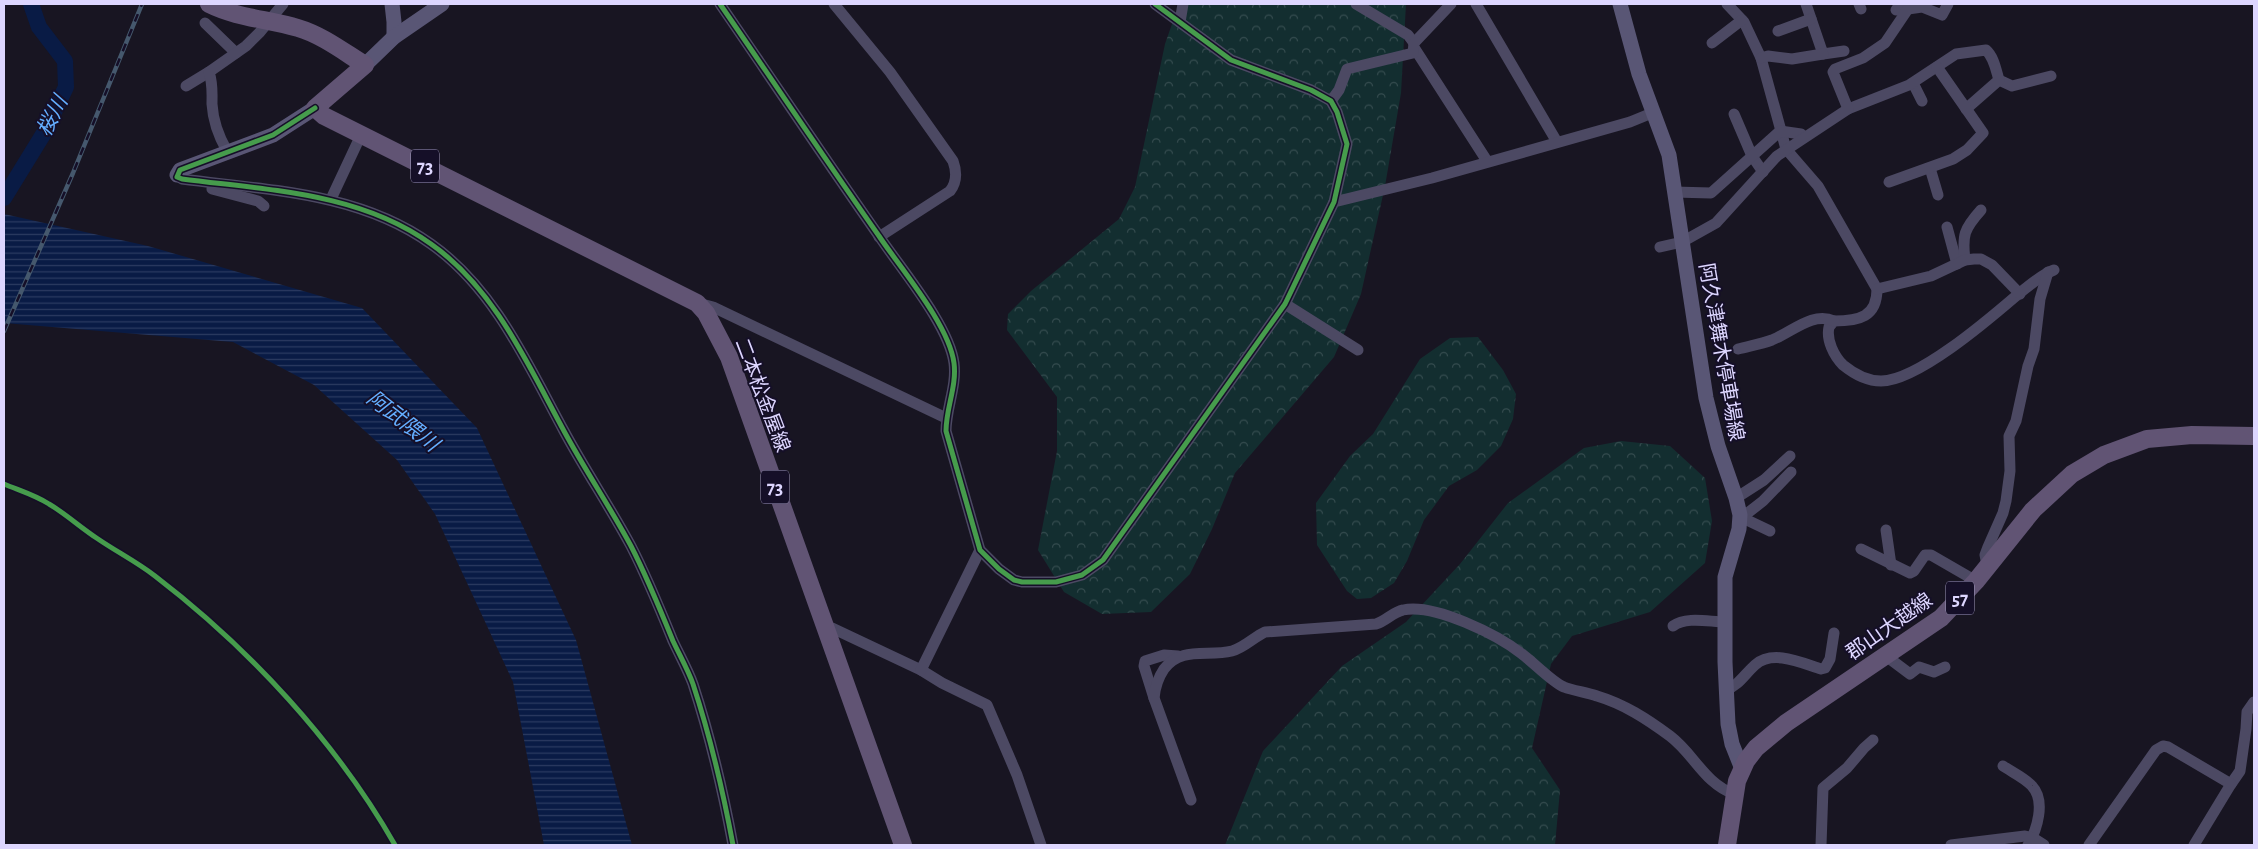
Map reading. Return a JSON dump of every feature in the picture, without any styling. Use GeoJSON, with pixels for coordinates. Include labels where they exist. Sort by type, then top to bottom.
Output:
{"type":"FeatureCollection","features":[{"type":"Feature","properties":{"kind":"main road"},"geometry":{"type":"LineString","coordinates":[[209,4],[224,12],[269,21],[312,33],[365,65]]}},
{"type":"Feature","properties":{"kind":"main road"},"geometry":{"type":"LineString","coordinates":[[392,4],[394,37]]}},
{"type":"Feature","properties":{"kind":"main road"},"geometry":{"type":"LineString","coordinates":[[182,178],[180,170],[273,135],[315,108],[394,37],[442,4]]}},
{"type":"Feature","properties":{"kind":"main road","name":"阿久津舞木停車場線"},"geometry":{"type":"LineString","coordinates":[[1620,4],[1639,74],[1668,155],[1706,398],[1718,446],[1736,498],[1740,519],[1725,577],[1728,724],[1732,744],[1742,769]]}},
{"type":"Feature","properties":{"kind":"main road","name":"73"},"geometry":{"type":"LineString","coordinates":[[315,108],[324,116],[361,134]]}},
{"type":"Feature","properties":{"kind":"main road","name":"二本松金屋線"},"geometry":{"type":"LineString","coordinates":[[361,134],[697,303],[706,313],[729,357],[903,845]]}},
{"type":"Feature","properties":{"kind":"main road","name":"郡山大越線"},"geometry":{"type":"LineString","coordinates":[[1726,845],[1734,794],[1742,769],[1756,748],[1774,732],[1940,618],[1976,581],[2033,510],[2056,487],[2104,454],[2147,439],[2171,436],[2254,436]]}},
{"type":"Feature","properties":{"kind":"street"},"geometry":{"type":"LineString","coordinates":[[186,86],[209,72],[260,32],[283,4]]}},
{"type":"Feature","properties":{"kind":"street"},"geometry":{"type":"LineString","coordinates":[[720,4],[879,238],[920,294],[943,334],[951,352],[955,375],[946,418],[946,431],[980,550],[999,569],[1014,580],[1038,584],[1069,580],[1082,575],[1102,560],[1285,304],[1334,202],[1347,144],[1337,112],[1330,101],[1296,84],[1231,60],[1156,4]]}},
{"type":"Feature","properties":{"kind":"street"},"geometry":{"type":"LineString","coordinates":[[834,4],[890,72],[953,161],[956,172],[955,182],[950,191],[879,238]]}},
{"type":"Feature","properties":{"kind":"street"},"geometry":{"type":"LineString","coordinates":[[1180,22],[1183,4]]}},
{"type":"Feature","properties":{"kind":"street"},"geometry":{"type":"LineString","coordinates":[[1356,4],[1408,36],[1487,162]]}},
{"type":"Feature","properties":{"kind":"street"},"geometry":{"type":"LineString","coordinates":[[1476,4],[1557,142]]}},
{"type":"Feature","properties":{"kind":"street"},"geometry":{"type":"LineString","coordinates":[[1727,4],[1742,20],[1761,58],[1786,150],[1818,186],[1877,290],[1876,304],[1872,310],[1858,317],[1834,321],[1825,317],[1811,320],[1772,340],[1738,349]]}},
{"type":"Feature","properties":{"kind":"street"},"geometry":{"type":"LineString","coordinates":[[1806,4],[1823,54]]}},
{"type":"Feature","properties":{"kind":"street"},"geometry":{"type":"LineString","coordinates":[[1848,109],[1833,72],[1835,68],[1863,58],[1884,43],[1908,9],[1922,7],[1942,16],[1948,4]]}},
{"type":"Feature","properties":{"kind":"street"},"geometry":{"type":"LineString","coordinates":[[1330,101],[1339,90],[1347,69],[1350,67],[1413,53],[1415,46],[1448,5]]}},
{"type":"Feature","properties":{"kind":"street"},"geometry":{"type":"LineString","coordinates":[[1778,31],[1811,19]]}},
{"type":"Feature","properties":{"kind":"street"},"geometry":{"type":"LineString","coordinates":[[1712,43],[1742,20]]}},
{"type":"Feature","properties":{"kind":"street"},"geometry":{"type":"LineString","coordinates":[[205,23],[236,52]]}},
{"type":"Feature","properties":{"kind":"street"},"geometry":{"type":"LineString","coordinates":[[1660,247],[1682,242],[1716,223],[1762,172],[1786,150],[1804,137],[1848,109],[1914,82],[1956,54],[1986,50],[1989,52],[1995,65],[1999,80]]}},
{"type":"Feature","properties":{"kind":"street"},"geometry":{"type":"LineString","coordinates":[[1761,58],[1768,56],[1792,59],[1844,51]]}},
{"type":"Feature","properties":{"kind":"street"},"geometry":{"type":"LineString","coordinates":[[1889,182],[1960,155],[1983,133],[1937,67]]}},
{"type":"Feature","properties":{"kind":"street"},"geometry":{"type":"LineString","coordinates":[[209,72],[214,89],[214,116],[218,133],[227,151]]}},
{"type":"Feature","properties":{"kind":"street"},"geometry":{"type":"LineString","coordinates":[[1999,80],[2012,86],[2051,76]]}},
{"type":"Feature","properties":{"kind":"street"},"geometry":{"type":"LineString","coordinates":[[1966,109],[1999,80]]}},
{"type":"Feature","properties":{"kind":"street"},"geometry":{"type":"LineString","coordinates":[[1914,82],[1922,101]]}},
{"type":"Feature","properties":{"kind":"street"},"geometry":{"type":"LineString","coordinates":[[1334,202],[1432,178],[1623,124],[1652,113]]}},
{"type":"Feature","properties":{"kind":"street"},"geometry":{"type":"LineString","coordinates":[[1734,114],[1752,156],[1762,172]]}},
{"type":"Feature","properties":{"kind":"street"},"geometry":{"type":"LineString","coordinates":[[1674,192],[1711,193],[1780,131],[1801,134],[1804,137]]}},
{"type":"Feature","properties":{"kind":"street"},"geometry":{"type":"LineString","coordinates":[[331,200],[361,134]]}},
{"type":"Feature","properties":{"kind":"street"},"geometry":{"type":"LineString","coordinates":[[1930,168],[1938,195]]}},
{"type":"Feature","properties":{"kind":"street"},"geometry":{"type":"LineString","coordinates":[[182,178],[331,200],[400,225],[431,243],[459,266],[498,314],[509,331],[538,379],[566,435],[631,547],[692,682],[708,738],[733,845]]}},
{"type":"Feature","properties":{"kind":"street"},"geometry":{"type":"LineString","coordinates":[[182,178],[196,185],[258,200],[264,206]]}},
{"type":"Feature","properties":{"kind":"street"},"geometry":{"type":"LineString","coordinates":[[1961,262],[1966,229],[1981,210]]}},
{"type":"Feature","properties":{"kind":"street"},"geometry":{"type":"LineString","coordinates":[[1947,227],[1961,262]]}},
{"type":"Feature","properties":{"kind":"street"},"geometry":{"type":"LineString","coordinates":[[1877,290],[1931,276],[1961,262],[1980,260],[1992,265],[2020,294]]}},
{"type":"Feature","properties":{"kind":"street"},"geometry":{"type":"LineString","coordinates":[[1834,321],[1829,327],[1828,335],[1830,344],[1840,362],[1852,372],[1867,379],[1888,380],[1919,369],[1958,342],[2051,271],[2040,299],[2034,348],[2028,366],[2018,414],[2009,436],[2010,471],[2006,501],[1985,556],[1987,565]]}},
{"type":"Feature","properties":{"kind":"street"},"geometry":{"type":"LineString","coordinates":[[697,303],[713,307],[946,418]]}},
{"type":"Feature","properties":{"kind":"street"},"geometry":{"type":"LineString","coordinates":[[1285,304],[1358,350]]}},
{"type":"Feature","properties":{"kind":"street"},"geometry":{"type":"LineString","coordinates":[[1736,498],[1764,480],[1790,456]]}},
{"type":"Feature","properties":{"kind":"street"},"geometry":{"type":"LineString","coordinates":[[1740,519],[1763,501],[1791,472]]}},
{"type":"Feature","properties":{"kind":"street"},"geometry":{"type":"LineString","coordinates":[[1740,519],[1770,531]]}},
{"type":"Feature","properties":{"kind":"street"},"geometry":{"type":"LineString","coordinates":[[1886,530],[1891,564]]}},
{"type":"Feature","properties":{"kind":"street"},"geometry":{"type":"LineString","coordinates":[[1861,549],[1910,573],[1914,571],[1925,555],[1928,554],[1976,581]]}},
{"type":"Feature","properties":{"kind":"street"},"geometry":{"type":"LineString","coordinates":[[921,670],[980,550]]}},
{"type":"Feature","properties":{"kind":"street"},"geometry":{"type":"LineString","coordinates":[[1191,800],[1154,698],[1144,666],[1145,661],[1164,655],[1178,656],[1190,653],[1234,651],[1255,636],[1265,632],[1376,624],[1404,610],[1413,609],[1444,615],[1499,638],[1564,687],[1599,696],[1646,718],[1680,744],[1706,777],[1720,788],[1734,794]]}},
{"type":"Feature","properties":{"kind":"street"},"geometry":{"type":"LineString","coordinates":[[1673,626],[1681,621],[1688,620],[1726,622]]}},
{"type":"Feature","properties":{"kind":"street"},"geometry":{"type":"LineString","coordinates":[[826,628],[832,628],[921,670],[989,708],[1017,775],[1041,845]]}},
{"type":"Feature","properties":{"kind":"street"},"geometry":{"type":"LineString","coordinates":[[1726,690],[1736,686],[1756,664],[1771,659],[1786,658],[1822,669],[1825,668],[1830,659],[1834,633]]}},
{"type":"Feature","properties":{"kind":"street"},"geometry":{"type":"LineString","coordinates":[[1154,698],[1154,690],[1161,674],[1178,656]]}},
{"type":"Feature","properties":{"kind":"street"},"geometry":{"type":"LineString","coordinates":[[1886,656],[1910,674],[1919,668],[1934,672],[1945,667]]}},
{"type":"Feature","properties":{"kind":"street"},"geometry":{"type":"LineString","coordinates":[[2194,845],[2240,771],[2247,712],[2254,702]]}},
{"type":"Feature","properties":{"kind":"street"},"geometry":{"type":"LineString","coordinates":[[1821,845],[1823,788],[1847,768],[1873,740]]}},
{"type":"Feature","properties":{"kind":"street"},"geometry":{"type":"LineString","coordinates":[[2089,845],[2156,750],[2163,746],[2168,747],[2231,784]]}},
{"type":"Feature","properties":{"kind":"street"},"geometry":{"type":"LineString","coordinates":[[2003,766],[2032,786],[2036,792],[2039,812],[2036,831],[2029,843]]}},
{"type":"Feature","properties":{"kind":"street"},"geometry":{"type":"LineString","coordinates":[[1952,845],[2025,836],[2029,843]]}},
{"type":"Feature","properties":{"kind":"street"},"geometry":{"type":"LineString","coordinates":[[2029,843],[2044,845]]}},
{"type":"Feature","properties":{"kind":"green space"},"geometry":{"type":"Polygon","coordinates":[[[1179,4],[1406,4],[1401,93],[1385,186],[1361,294],[1334,357],[1235,473],[1212,529],[1190,574],[1151,612],[1102,614],[1064,592],[1038,550],[1057,451],[1057,397],[1007,330],[1008,314],[1031,291],[1119,219],[1135,187],[1165,44],[1179,4]]]}},
{"type":"Feature","properties":{"kind":"green space"},"geometry":{"type":"Polygon","coordinates":[[[1478,337],[1503,370],[1516,394],[1513,419],[1501,446],[1477,470],[1449,486],[1424,520],[1407,561],[1394,583],[1371,598],[1357,599],[1347,591],[1317,545],[1316,503],[1350,456],[1373,434],[1420,359],[1450,338],[1478,337]]]}},
{"type":"Feature","properties":{"kind":"green space"},"geometry":{"type":"Polygon","coordinates":[[[1621,441],[1670,446],[1705,478],[1712,521],[1705,563],[1650,612],[1572,636],[1551,664],[1532,748],[1560,790],[1555,845],[1225,845],[1263,751],[1342,666],[1406,622],[1460,564],[1508,503],[1584,448],[1621,441]]]}},
{"type":"Feature","properties":{"kind":"water","name":"阿武隈川"},"geometry":{"type":"Polygon","coordinates":[[[4,214],[148,246],[362,308],[477,428],[576,640],[632,845],[544,845],[513,682],[435,514],[397,460],[314,385],[233,342],[4,323],[4,214]]]}},
{"type":"Feature","properties":{"kind":"waterway","name":"桜川"},"geometry":{"type":"LineString","coordinates":[[4,198],[44,133],[66,87],[65,61],[39,27],[31,4]]}},
{"type":"Feature","properties":{"kind":"railway"},"geometry":{"type":"LineString","coordinates":[[4,331],[73,173],[142,4]]}},
{"type":"Feature","properties":{"kind":"cycle path"},"geometry":{"type":"LineString","coordinates":[[720,4],[923,298],[943,332],[950,348],[955,372],[946,431],[980,550],[999,569],[1014,580],[1022,582],[1056,582],[1082,575],[1103,560],[1285,304],[1334,202],[1347,144],[1337,112],[1331,101],[1311,90],[1231,60],[1155,4]]}},
{"type":"Feature","properties":{"kind":"cycle path"},"geometry":{"type":"LineString","coordinates":[[315,108],[273,135],[180,170],[177,177],[311,196],[343,203],[374,213],[403,227],[431,244],[454,262],[474,283],[492,306],[523,355],[572,446],[623,531],[642,569],[693,684],[716,764],[733,845]]}},
{"type":"Feature","properties":{"kind":"cycle path"},"geometry":{"type":"LineString","coordinates":[[4,484],[49,504],[98,539],[141,566],[190,604],[224,634],[257,666],[318,734],[372,807],[395,845]]}}]}
